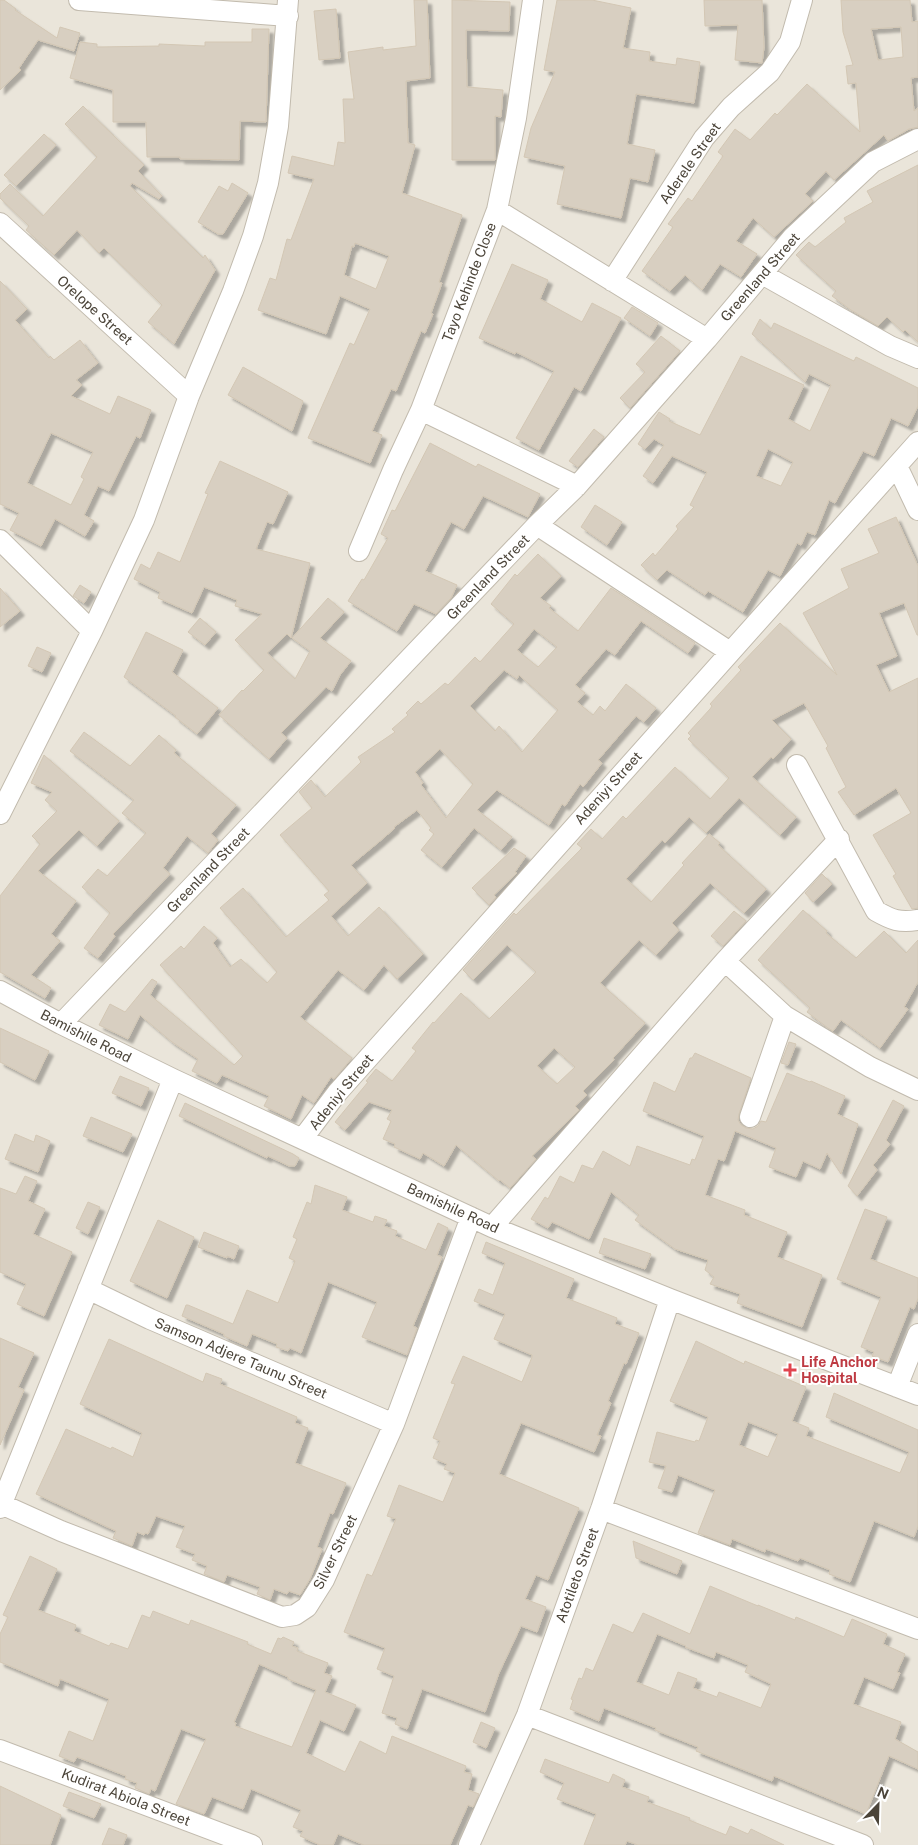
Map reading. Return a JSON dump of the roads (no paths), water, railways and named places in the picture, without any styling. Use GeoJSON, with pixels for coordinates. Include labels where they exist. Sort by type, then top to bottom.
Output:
{"type":"FeatureCollection","features":[{"type":"Feature","properties":{"kind":"street"},"geometry":{"type":"LineString","coordinates":[[0,814],[92,631],[144,520],[189,396],[233,291],[253,236],[268,183],[278,126],[288,8],[79,0]]}},
{"type":"Feature","properties":{"kind":"street","name":"Tayo Kehinde Close"},"geometry":{"type":"LineString","coordinates":[[359,551],[421,410],[497,210],[516,118],[533,0]]}},
{"type":"Feature","properties":{"kind":"street","name":"Aderele Street"},"geometry":{"type":"LineString","coordinates":[[612,281],[704,138],[731,107],[770,72],[790,42],[802,0]]}},
{"type":"Feature","properties":{"kind":"street","name":"Greenland Street"},"geometry":{"type":"LineString","coordinates":[[61,1024],[537,525],[577,486],[707,339],[793,236],[873,162],[918,139]]}},
{"type":"Feature","properties":{"kind":"street"},"geometry":{"type":"LineString","coordinates":[[497,210],[707,339]]}},
{"type":"Feature","properties":{"kind":"street","name":"Orelope Street"},"geometry":{"type":"LineString","coordinates":[[0,223],[189,396]]}},
{"type":"Feature","properties":{"kind":"street"},"geometry":{"type":"LineString","coordinates":[[762,274],[890,346],[918,358]]}},
{"type":"Feature","properties":{"kind":"street"},"geometry":{"type":"LineString","coordinates":[[421,410],[577,486]]}},
{"type":"Feature","properties":{"kind":"street","name":"Adeniyi Street"},"geometry":{"type":"LineString","coordinates":[[303,1138],[337,1093],[918,442]]}},
{"type":"Feature","properties":{"kind":"street"},"geometry":{"type":"LineString","coordinates":[[898,466],[918,510]]}},
{"type":"Feature","properties":{"kind":"street"},"geometry":{"type":"LineString","coordinates":[[537,525],[730,652]]}},
{"type":"Feature","properties":{"kind":"street"},"geometry":{"type":"LineString","coordinates":[[0,540],[92,631]]}},
{"type":"Feature","properties":{"kind":"street"},"geometry":{"type":"LineString","coordinates":[[797,765],[876,910],[892,920],[904,922],[918,920]]}},
{"type":"Feature","properties":{"kind":"street"},"geometry":{"type":"LineString","coordinates":[[492,1227],[725,961],[839,839]]}},
{"type":"Feature","properties":{"kind":"street"},"geometry":{"type":"LineString","coordinates":[[725,961],[786,1016],[870,1067],[918,1090]]}},
{"type":"Feature","properties":{"kind":"street","name":"Bamishile Road"},"geometry":{"type":"LineString","coordinates":[[0,991],[61,1024],[173,1079],[492,1227],[670,1299],[918,1395]]}},
{"type":"Feature","properties":{"kind":"street"},"geometry":{"type":"LineString","coordinates":[[750,1117],[786,1016]]}},
{"type":"Feature","properties":{"kind":"street"},"geometry":{"type":"LineString","coordinates":[[1,1506],[173,1079]]}},
{"type":"Feature","properties":{"kind":"street","name":"Silver Street"},"geometry":{"type":"LineString","coordinates":[[1,1506],[60,1531],[282,1617],[295,1615],[306,1607],[324,1580],[394,1424],[471,1217]]}},
{"type":"Feature","properties":{"kind":"street","name":"Samson Adjere Taunu Street"},"geometry":{"type":"LineString","coordinates":[[88,1289],[150,1319],[394,1424]]}},
{"type":"Feature","properties":{"kind":"street","name":"Atotileto Street"},"geometry":{"type":"LineString","coordinates":[[469,1845],[527,1715],[601,1509],[670,1299]]}},
{"type":"Feature","properties":{"kind":"street"},"geometry":{"type":"LineString","coordinates":[[897,1387],[918,1334]]}},
{"type":"Feature","properties":{"kind":"street"},"geometry":{"type":"LineString","coordinates":[[601,1509],[918,1629]]}},
{"type":"Feature","properties":{"kind":"street"},"geometry":{"type":"LineString","coordinates":[[527,1715],[863,1845]]}},
{"type":"Feature","properties":{"kind":"street","name":"Kudirat Abiola Street"},"geometry":{"type":"LineString","coordinates":[[0,1750],[252,1845]]}},
{"type":"Feature","properties":{"kind":"place","name":"Life Anchor Hospital"},"geometry":{"type":"Point","coordinates":[790,1370]}}]}
